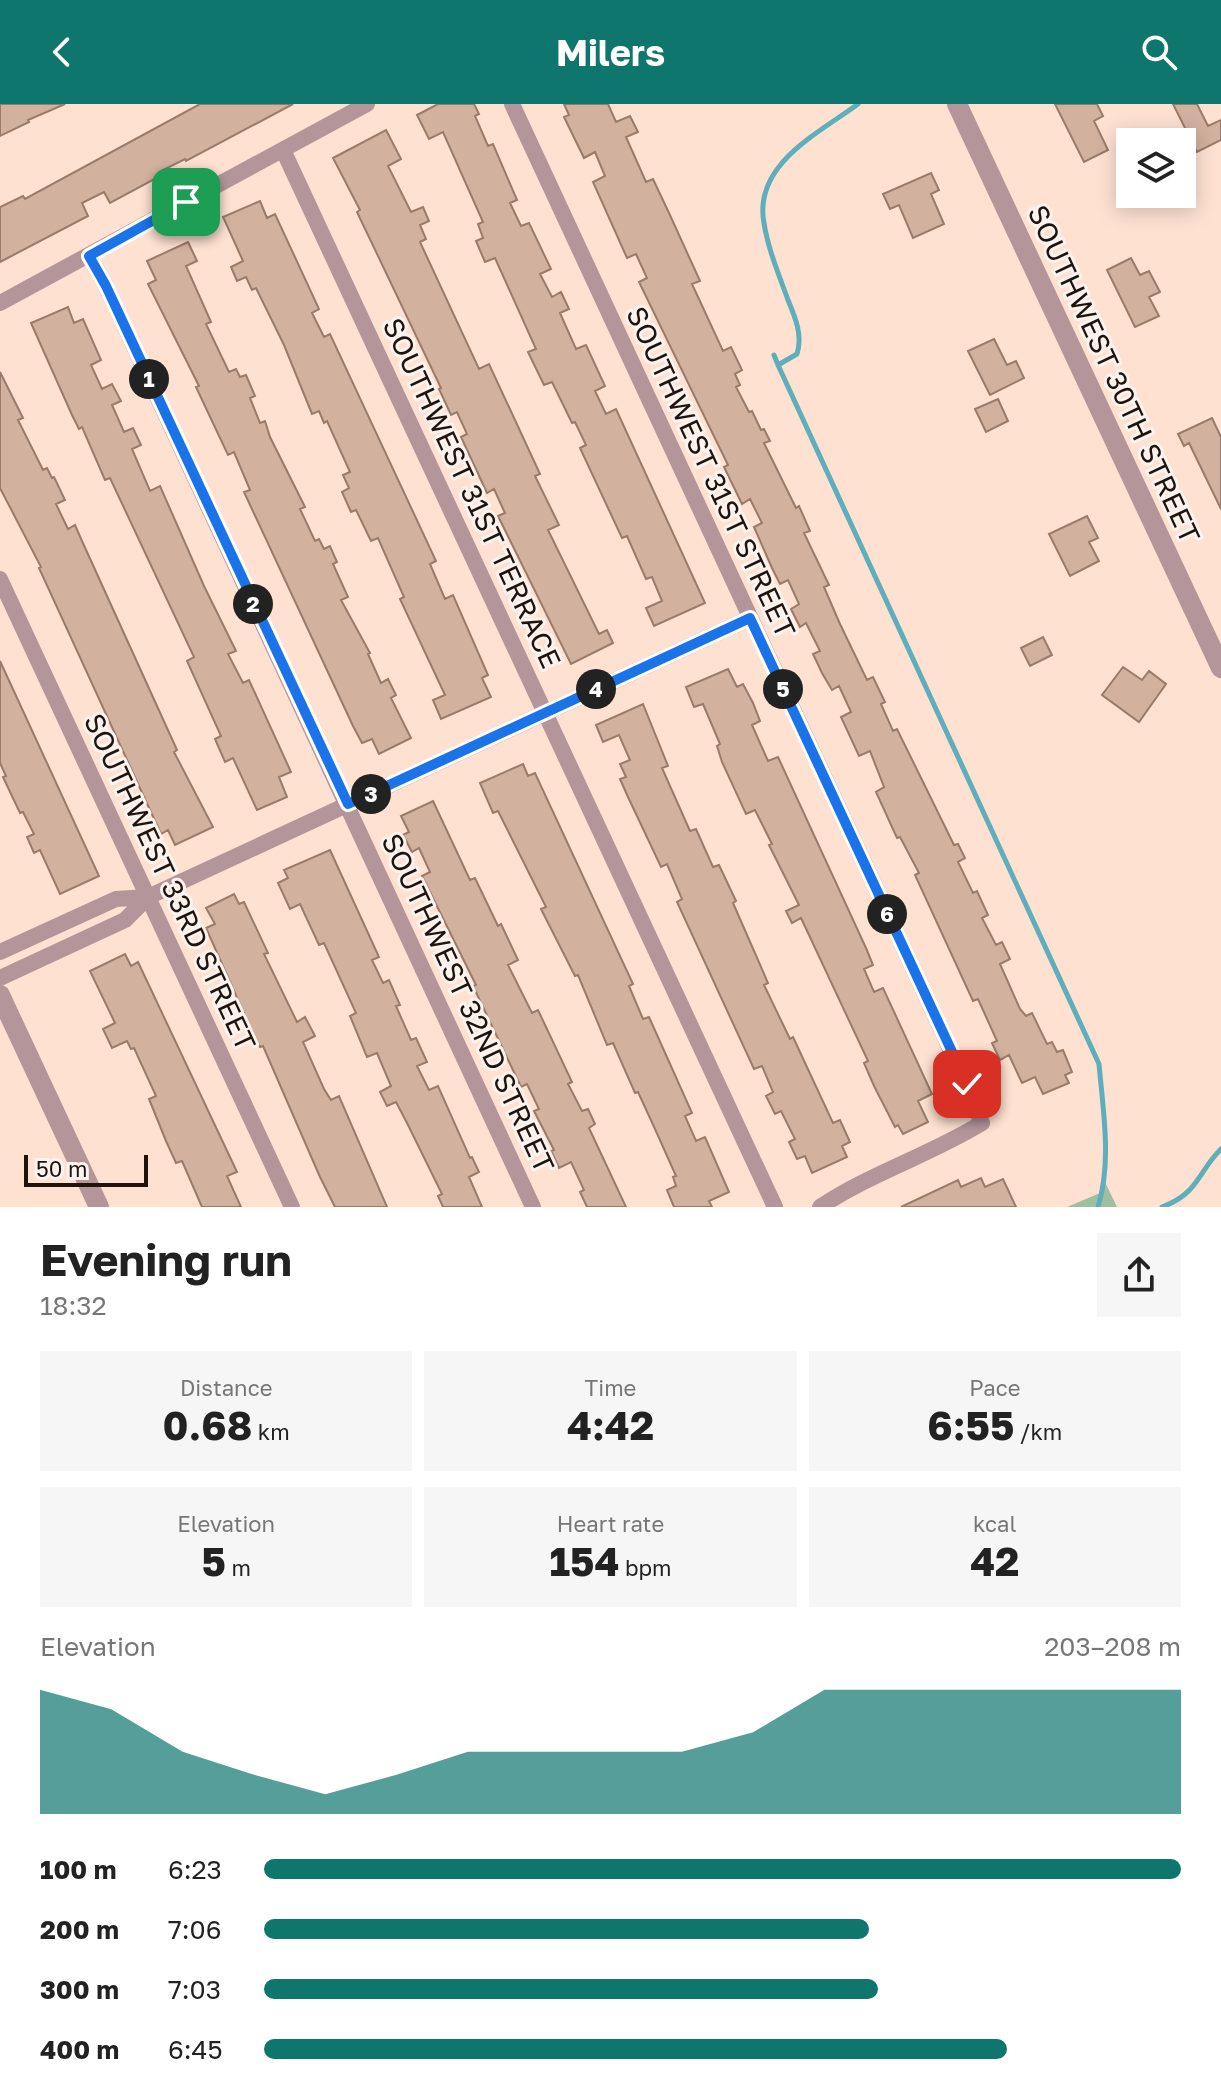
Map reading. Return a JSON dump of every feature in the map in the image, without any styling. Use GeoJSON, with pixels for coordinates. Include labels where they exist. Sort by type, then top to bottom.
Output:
{"type":"FeatureCollection","features":[{"type":"Feature","properties":{"kind":"street"},"geometry":{"type":"LineString","coordinates":[[0,303],[367,104]]}},
{"type":"Feature","properties":{"kind":"street","name":"SOUTHWEST 31ST STREET"},"geometry":{"type":"LineString","coordinates":[[512,104],[982,1123],[820,1207]]}},
{"type":"Feature","properties":{"kind":"street","name":"SOUTHWEST 30TH STREET"},"geometry":{"type":"LineString","coordinates":[[957,104],[1221,668]]}},
{"type":"Feature","properties":{"kind":"street","name":"SOUTHWEST 31ST TERRACE"},"geometry":{"type":"LineString","coordinates":[[283,150],[775,1207]]}},
{"type":"Feature","properties":{"kind":"street","name":"SOUTHWEST 32ND STREET"},"geometry":{"type":"LineString","coordinates":[[89,256],[113,301],[348,804],[533,1207]]}},
{"type":"Feature","properties":{"kind":"street","name":"SOUTHWEST 33RD STREET"},"geometry":{"type":"LineString","coordinates":[[0,579],[292,1207]]}},
{"type":"Feature","properties":{"kind":"street"},"geometry":{"type":"LineString","coordinates":[[0,978],[125,920],[148,897],[750,618]]}},
{"type":"Feature","properties":{"kind":"street"},"geometry":{"type":"LineString","coordinates":[[0,952],[116,899],[148,897]]}},
{"type":"Feature","properties":{"kind":"street"},"geometry":{"type":"LineString","coordinates":[[0,995],[99,1207]]}},
{"type":"Feature","properties":{"kind":"green space"},"geometry":{"type":"Polygon","coordinates":[[[1102,1176],[1117,1207],[1067,1207],[1100,1193],[1102,1176]]]}},
{"type":"Feature","properties":{"kind":"building"},"geometry":{"type":"Polygon","coordinates":[[[0,104],[65,104],[0,136],[0,104]]]}},
{"type":"Feature","properties":{"kind":"building"},"geometry":{"type":"Polygon","coordinates":[[[200,104],[293,104],[163,170],[164,174],[110,203],[104,192],[82,203],[88,216],[0,262],[0,207],[23,196],[25,199],[200,104]]]}},
{"type":"Feature","properties":{"kind":"building"},"geometry":{"type":"Polygon","coordinates":[[[438,104],[474,104],[479,114],[475,116],[488,146],[493,144],[517,200],[510,203],[521,226],[529,223],[551,269],[540,274],[552,297],[561,292],[569,309],[560,313],[576,349],[586,345],[605,386],[595,391],[606,414],[616,409],[705,603],[654,626],[646,608],[662,601],[652,577],[646,579],[627,536],[622,538],[580,448],[586,445],[575,422],[572,423],[552,382],[544,385],[528,352],[536,349],[495,258],[485,262],[476,241],[483,238],[478,224],[483,222],[443,132],[429,139],[417,115],[438,104]]]}},
{"type":"Feature","properties":{"kind":"building"},"geometry":{"type":"Polygon","coordinates":[[[564,104],[608,104],[616,122],[630,116],[638,132],[626,137],[646,182],[653,179],[700,281],[692,284],[723,351],[731,347],[742,370],[735,374],[740,385],[736,387],[761,430],[764,429],[770,441],[764,443],[810,531],[804,533],[829,585],[824,587],[840,624],[867,680],[873,677],[885,702],[881,704],[893,731],[897,729],[954,845],[958,844],[965,858],[958,862],[988,915],[982,918],[996,945],[1002,942],[1010,959],[1000,964],[1020,1009],[1026,1016],[1032,1013],[1047,1044],[1052,1042],[1057,1052],[1063,1050],[1072,1072],[1065,1075],[1069,1083],[1043,1094],[1035,1077],[1022,1083],[1009,1055],[1000,1060],[992,1043],[997,1041],[978,999],[973,1001],[915,875],[919,873],[900,837],[897,838],[876,792],[884,787],[870,751],[859,756],[841,717],[851,712],[839,686],[832,690],[822,673],[813,654],[820,651],[806,623],[800,627],[791,609],[799,604],[788,580],[780,584],[772,568],[754,527],[762,523],[750,499],[742,504],[724,467],[728,465],[639,282],[647,278],[636,254],[627,258],[593,182],[605,176],[595,152],[584,158],[564,117],[569,115],[564,104]]]}},
{"type":"Feature","properties":{"kind":"building"},"geometry":{"type":"Polygon","coordinates":[[[1055,104],[1097,104],[1103,116],[1094,121],[1108,150],[1084,162],[1055,104]]]}},
{"type":"Feature","properties":{"kind":"building"},"geometry":{"type":"Polygon","coordinates":[[[1173,104],[1197,104],[1208,126],[1221,120],[1221,140],[1197,152],[1196,128],[1185,128],[1173,104]]]}},
{"type":"Feature","properties":{"kind":"building"},"geometry":{"type":"Polygon","coordinates":[[[386,130],[401,159],[388,166],[411,212],[423,207],[429,221],[420,225],[426,239],[420,242],[479,369],[489,364],[540,474],[535,476],[559,525],[548,530],[599,634],[607,630],[613,643],[571,664],[498,516],[505,513],[494,489],[487,493],[461,437],[467,434],[457,412],[451,415],[357,212],[360,210],[333,158],[386,130]]]}},
{"type":"Feature","properties":{"kind":"building"},"geometry":{"type":"Polygon","coordinates":[[[931,173],[939,190],[931,194],[944,224],[913,238],[899,205],[890,209],[883,194],[931,173]]]}},
{"type":"Feature","properties":{"kind":"building"},"geometry":{"type":"Polygon","coordinates":[[[260,201],[267,218],[275,214],[319,309],[312,313],[324,337],[330,334],[436,561],[430,564],[445,599],[453,595],[488,675],[482,678],[491,697],[441,719],[433,700],[445,695],[400,599],[404,597],[378,538],[371,541],[356,510],[351,512],[342,492],[349,488],[343,475],[350,472],[327,421],[324,423],[319,411],[312,414],[284,345],[256,288],[252,290],[246,277],[237,281],[231,267],[243,261],[223,217],[260,201]]]}},
{"type":"Feature","properties":{"kind":"building"},"geometry":{"type":"Polygon","coordinates":[[[188,242],[197,261],[186,266],[211,322],[206,324],[229,372],[236,369],[240,377],[246,375],[255,396],[250,398],[260,423],[265,421],[305,507],[300,509],[315,541],[319,539],[324,549],[330,546],[337,562],[333,564],[348,597],[341,600],[370,653],[381,683],[388,679],[396,695],[391,698],[411,738],[379,754],[372,739],[362,743],[353,726],[244,492],[250,490],[234,452],[228,455],[196,387],[199,386],[148,284],[156,280],[147,261],[188,242]]]}},
{"type":"Feature","properties":{"kind":"building"},"geometry":{"type":"Polygon","coordinates":[[[1131,258],[1140,275],[1149,271],[1160,292],[1149,297],[1159,316],[1135,327],[1107,270],[1131,258]]]}},
{"type":"Feature","properties":{"kind":"building"},"geometry":{"type":"Polygon","coordinates":[[[68,307],[74,323],[83,319],[101,360],[91,365],[102,389],[112,384],[121,401],[112,405],[124,432],[133,428],[141,445],[132,449],[150,491],[160,486],[236,651],[228,654],[243,683],[249,680],[291,772],[279,777],[287,797],[257,810],[233,758],[225,762],[215,739],[221,736],[187,661],[194,657],[110,478],[105,480],[82,427],[79,429],[72,415],[31,323],[68,307]]]}},
{"type":"Feature","properties":{"kind":"building"},"geometry":{"type":"Polygon","coordinates":[[[994,339],[1007,365],[1016,361],[1024,378],[990,395],[968,351],[994,339]]]}},
{"type":"Feature","properties":{"kind":"building"},"geometry":{"type":"Polygon","coordinates":[[[0,372],[23,418],[18,420],[43,470],[47,468],[54,477],[65,500],[56,504],[68,529],[75,525],[177,750],[174,752],[213,827],[175,845],[168,830],[161,834],[41,567],[0,488],[0,372]]]}},
{"type":"Feature","properties":{"kind":"building"},"geometry":{"type":"Polygon","coordinates":[[[998,399],[1008,421],[986,432],[975,409],[998,399]]]}},
{"type":"Feature","properties":{"kind":"building"},"geometry":{"type":"Polygon","coordinates":[[[1212,418],[1221,437],[1221,509],[1189,443],[1184,446],[1178,434],[1212,418]]]}},
{"type":"Feature","properties":{"kind":"building"},"geometry":{"type":"Polygon","coordinates":[[[1087,516],[1098,538],[1089,542],[1099,561],[1070,576],[1049,534],[1087,516]]]}},
{"type":"Feature","properties":{"kind":"building"},"geometry":{"type":"Polygon","coordinates":[[[1043,637],[1052,655],[1030,666],[1021,648],[1043,637]]]}},
{"type":"Feature","properties":{"kind":"building"},"geometry":{"type":"Polygon","coordinates":[[[0,661],[99,876],[60,894],[40,850],[34,853],[27,837],[34,834],[3,777],[6,776],[0,763],[0,661]]]}},
{"type":"Feature","properties":{"kind":"building"},"geometry":{"type":"Polygon","coordinates":[[[1123,667],[1142,680],[1149,671],[1166,684],[1139,722],[1102,695],[1123,667]]]}},
{"type":"Feature","properties":{"kind":"building"},"geometry":{"type":"Polygon","coordinates":[[[728,669],[737,687],[743,684],[753,703],[760,721],[752,725],[768,761],[778,757],[866,948],[873,965],[864,969],[874,992],[883,988],[932,1094],[918,1101],[928,1122],[903,1134],[898,1125],[895,1127],[874,1086],[864,1063],[868,1061],[801,918],[792,923],[786,911],[799,905],[769,845],[772,844],[755,810],[746,814],[722,762],[717,746],[720,744],[703,704],[694,707],[686,687],[728,669]]]}},
{"type":"Feature","properties":{"kind":"building"},"geometry":{"type":"Polygon","coordinates":[[[643,704],[668,766],[662,768],[690,831],[696,829],[713,867],[719,865],[768,983],[764,985],[790,1039],[793,1037],[833,1123],[840,1120],[850,1142],[842,1146],[847,1157],[812,1173],[805,1156],[797,1159],[789,1142],[795,1139],[781,1111],[775,1114],[766,1096],[773,1092],[762,1066],[754,1069],[677,902],[682,899],[667,864],[661,867],[620,779],[626,777],[620,764],[630,760],[619,735],[603,742],[596,725],[643,704]]]}},
{"type":"Feature","properties":{"kind":"building"},"geometry":{"type":"Polygon","coordinates":[[[523,764],[528,776],[535,773],[633,984],[629,986],[643,1019],[649,1017],[692,1113],[685,1116],[696,1141],[705,1137],[729,1192],[709,1201],[712,1207],[674,1207],[667,1190],[676,1186],[673,1177],[676,1176],[655,1129],[613,1043],[607,1045],[578,975],[575,976],[541,909],[546,907],[498,811],[493,813],[480,783],[523,764]]]}},
{"type":"Feature","properties":{"kind":"building"},"geometry":{"type":"Polygon","coordinates":[[[433,801],[470,880],[475,878],[498,926],[501,924],[518,960],[508,965],[532,1013],[538,1010],[572,1082],[568,1084],[582,1111],[588,1109],[595,1124],[589,1128],[626,1207],[587,1207],[580,1192],[584,1190],[571,1162],[559,1168],[551,1151],[554,1150],[534,1111],[539,1109],[527,1084],[521,1087],[473,986],[476,985],[422,876],[430,872],[419,848],[412,852],[403,835],[409,832],[401,816],[433,801]]]}},
{"type":"Feature","properties":{"kind":"building"},"geometry":{"type":"Polygon","coordinates":[[[330,850],[379,957],[372,960],[383,983],[389,980],[411,1040],[416,1038],[427,1062],[417,1066],[429,1090],[438,1086],[479,1172],[469,1177],[482,1207],[443,1207],[438,1196],[442,1194],[396,1102],[387,1106],[380,1092],[391,1086],[377,1053],[367,1057],[350,1016],[356,1013],[324,943],[319,945],[300,904],[290,909],[278,883],[288,878],[284,870],[330,850]]]}},
{"type":"Feature","properties":{"kind":"building"},"geometry":{"type":"Polygon","coordinates":[[[234,894],[239,904],[244,902],[268,953],[264,954],[297,1022],[305,1017],[315,1036],[303,1042],[331,1100],[339,1096],[387,1207],[335,1207],[320,1177],[263,1046],[260,1047],[251,1029],[206,928],[215,924],[206,908],[234,894]]]}},
{"type":"Feature","properties":{"kind":"building"},"geometry":{"type":"Polygon","coordinates":[[[125,954],[131,966],[138,962],[237,1172],[227,1176],[241,1207],[202,1207],[182,1161],[176,1163],[166,1141],[149,1099],[156,1096],[134,1048],[131,1049],[127,1041],[112,1048],[103,1029],[115,1023],[90,971],[125,954]]]}},
{"type":"Feature","properties":{"kind":"building"},"geometry":{"type":"Polygon","coordinates":[[[981,1178],[985,1187],[1003,1179],[1016,1207],[901,1207],[958,1180],[961,1187],[981,1178]]]}},
{"type":"Feature","properties":{"kind":"waterway"},"geometry":{"type":"LineString","coordinates":[[774,355],[778,365],[797,354],[799,333],[766,233],[763,202],[769,184],[792,152],[858,104]]}},
{"type":"Feature","properties":{"kind":"waterway"},"geometry":{"type":"LineString","coordinates":[[778,365],[1099,1064],[1106,1154],[1098,1207]]}},
{"type":"Feature","properties":{"kind":"waterway"},"geometry":{"type":"LineString","coordinates":[[1162,1207],[1191,1189],[1221,1149]]}},
{"type":"Feature","properties":{"kind":"route"},"geometry":{"type":"LineString","coordinates":[[186,202],[89,256],[106,286],[348,804],[750,618],[967,1084]]}}]}
